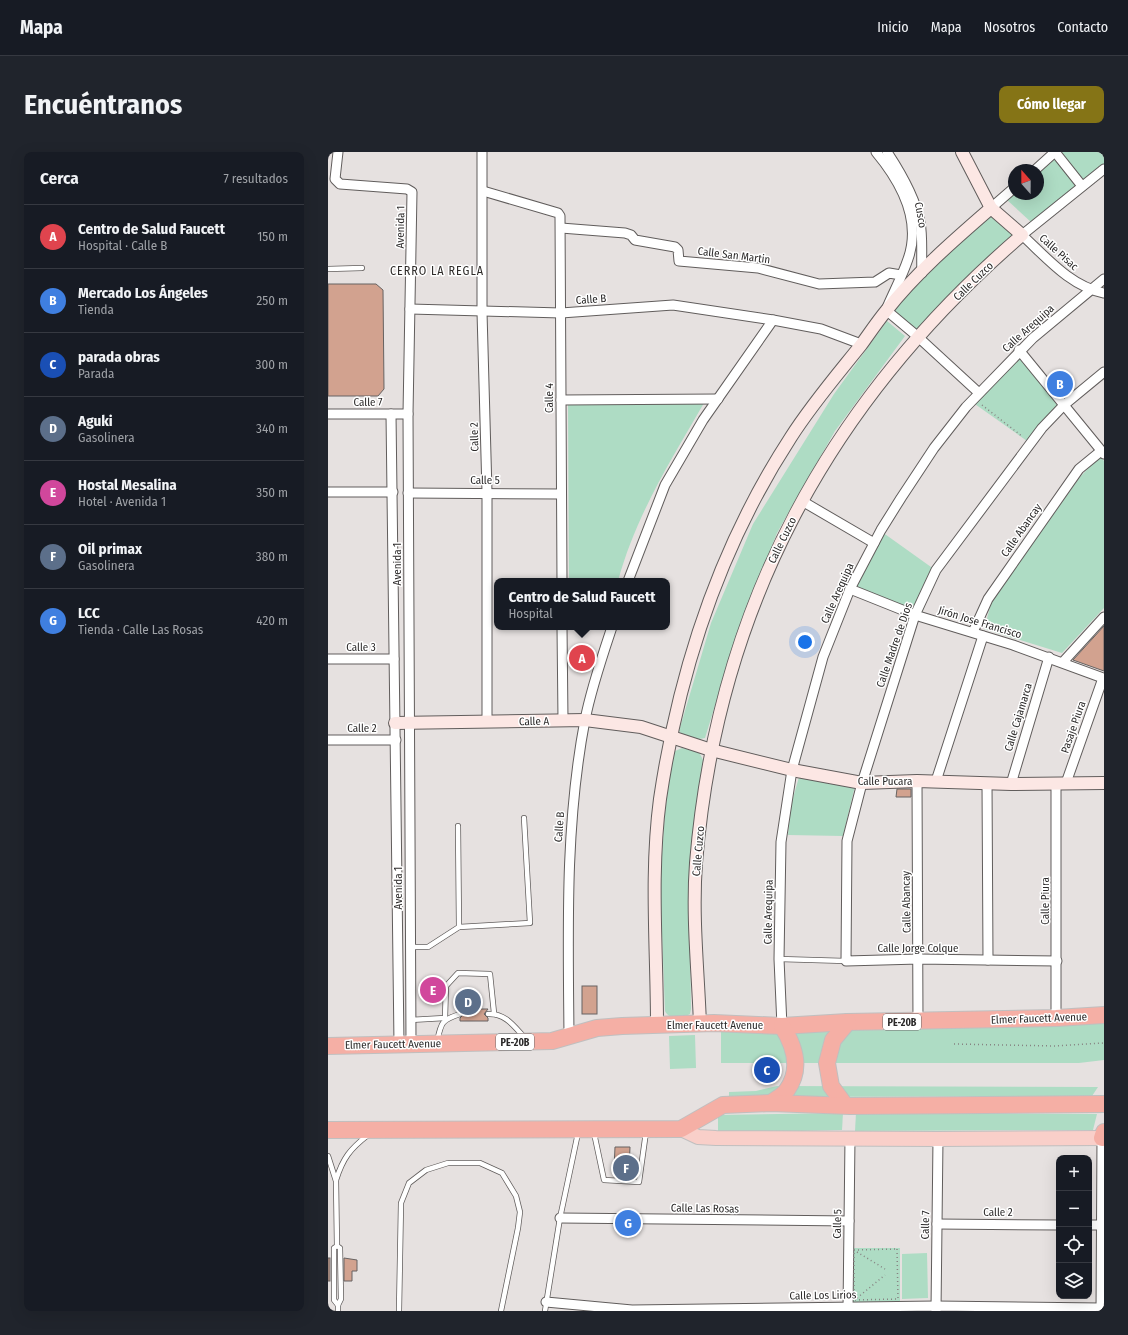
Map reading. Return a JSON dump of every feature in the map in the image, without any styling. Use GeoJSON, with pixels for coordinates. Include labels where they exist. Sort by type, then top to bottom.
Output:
{"type":"FeatureCollection","features":[{"type":"Feature","properties":{"kind":"highway","name":"Elmer Faucett Avenue"},"geometry":{"type":"LineString","coordinates":[[328,1046],[405,1043],[552,1041],[568,1035],[597,1028],[657,1025],[700,1024],[782,1026],[848,1022],[918,1022],[1104,1015]]}},
{"type":"Feature","properties":{"kind":"highway"},"geometry":{"type":"LineString","coordinates":[[845,1105],[831,1086],[827,1063],[833,1040],[848,1022]]}},
{"type":"Feature","properties":{"kind":"highway"},"geometry":{"type":"LineString","coordinates":[[771,1103],[787,1090],[796,1070],[794,1049],[782,1026]]}},
{"type":"Feature","properties":{"kind":"highway"},"geometry":{"type":"LineString","coordinates":[[328,1130],[467,1128],[681,1129],[723,1105],[771,1103],[845,1105],[1104,1104]]}},
{"type":"Feature","properties":{"kind":"main road"},"geometry":{"type":"LineString","coordinates":[[681,1129],[698,1137],[938,1139],[1103,1136]]}},
{"type":"Feature","properties":{"kind":"street","name":"Avenida 1"},"geometry":{"type":"LineString","coordinates":[[338,152],[336,179],[340,184],[407,189],[412,192],[408,414],[410,1020],[405,1043]]}},
{"type":"Feature","properties":{"kind":"street","name":"Calle 2"},"geometry":{"type":"LineString","coordinates":[[482,152],[482,312],[488,492],[487,721]]}},
{"type":"Feature","properties":{"kind":"street","name":"Cusco"},"geometry":{"type":"LineString","coordinates":[[876,152],[899,185],[910,207],[913,232],[909,258],[886,310]]}},
{"type":"Feature","properties":{"kind":"street"},"geometry":{"type":"LineString","coordinates":[[887,152],[898,169],[914,201],[920,223],[922,273]]}},
{"type":"Feature","properties":{"kind":"street"},"geometry":{"type":"LineString","coordinates":[[962,152],[991,208],[1022,235]]}},
{"type":"Feature","properties":{"kind":"street"},"geometry":{"type":"LineString","coordinates":[[1041,164],[1053,153],[1082,186]]}},
{"type":"Feature","properties":{"kind":"street","name":"Calle Cuzco"},"geometry":{"type":"LineString","coordinates":[[700,1024],[694,914],[696,865],[702,807],[711,750],[722,705],[747,622],[776,553],[802,501],[828,455],[864,402],[917,336],[960,292],[1022,235],[1104,168]]}},
{"type":"Feature","properties":{"kind":"street","name":"Calle 4"},"geometry":{"type":"LineString","coordinates":[[483,191],[558,213],[560,216],[562,578]]}},
{"type":"Feature","properties":{"kind":"street"},"geometry":{"type":"LineString","coordinates":[[657,1025],[654,862],[660,799],[685,679],[701,622],[722,568],[740,527],[760,488],[790,438],[824,390],[886,310],[955,239],[1008,193]]}},
{"type":"Feature","properties":{"kind":"street","name":"Calle San Martin"},"geometry":{"type":"LineString","coordinates":[[561,228],[625,233],[631,235],[635,240],[675,247],[678,250],[679,262],[758,268],[819,284],[875,282],[889,273],[901,275]]}},
{"type":"Feature","properties":{"kind":"street","name":"Calle Pisac"},"geometry":{"type":"LineString","coordinates":[[1022,235],[1071,280],[1091,290],[1104,293]]}},
{"type":"Feature","properties":{"kind":"street","name":"Calle Arequipa"},"geometry":{"type":"LineString","coordinates":[[782,1026],[779,959],[781,842],[792,770],[823,658],[850,589],[881,530],[934,448],[983,396],[1019,350],[1104,279]]}},
{"type":"Feature","properties":{"kind":"street","name":"Calle B"},"geometry":{"type":"LineString","coordinates":[[410,309],[482,312],[561,312],[674,305],[821,329],[861,344]]}},
{"type":"Feature","properties":{"kind":"street"},"geometry":{"type":"LineString","coordinates":[[886,310],[983,396]]}},
{"type":"Feature","properties":{"kind":"street"},"geometry":{"type":"LineString","coordinates":[[629,578],[665,485],[702,422],[773,320]]}},
{"type":"Feature","properties":{"kind":"street"},"geometry":{"type":"LineString","coordinates":[[1019,350],[1103,452]]}},
{"type":"Feature","properties":{"kind":"street","name":"Calle Madre de Dios"},"geometry":{"type":"LineString","coordinates":[[846,961],[847,841],[862,783],[915,615],[936,570],[1042,428],[1064,405],[1104,372]]}},
{"type":"Feature","properties":{"kind":"street"},"geometry":{"type":"LineString","coordinates":[[561,400],[718,399]]}},
{"type":"Feature","properties":{"kind":"street","name":"Calle 7"},"geometry":{"type":"LineString","coordinates":[[328,414],[408,414]]}},
{"type":"Feature","properties":{"kind":"street","name":"Avenida 1"},"geometry":{"type":"LineString","coordinates":[[392,414],[395,723],[405,1043]]}},
{"type":"Feature","properties":{"kind":"street","name":"Calle Abancay"},"geometry":{"type":"LineString","coordinates":[[973,632],[988,599],[1079,469],[1103,452]]}},
{"type":"Feature","properties":{"kind":"street"},"geometry":{"type":"LineString","coordinates":[[328,492],[393,492]]}},
{"type":"Feature","properties":{"kind":"street","name":"Calle 5"},"geometry":{"type":"LineString","coordinates":[[408,492],[561,494]]}},
{"type":"Feature","properties":{"kind":"street"},"geometry":{"type":"LineString","coordinates":[[802,501],[874,543]]}},
{"type":"Feature","properties":{"kind":"street","name":"Jirón Jose Francisco"},"geometry":{"type":"LineString","coordinates":[[850,589],[915,615],[1049,657],[1103,678]]}},
{"type":"Feature","properties":{"kind":"street"},"geometry":{"type":"LineString","coordinates":[[1063,662],[1104,617]]}},
{"type":"Feature","properties":{"kind":"street"},"geometry":{"type":"LineString","coordinates":[[562,630],[563,720]]}},
{"type":"Feature","properties":{"kind":"street","name":"Calle B"},"geometry":{"type":"LineString","coordinates":[[568,1035],[567,892],[569,845],[585,720],[600,663],[611,630]]}},
{"type":"Feature","properties":{"kind":"street"},"geometry":{"type":"LineString","coordinates":[[936,782],[983,636]]}},
{"type":"Feature","properties":{"kind":"street","name":"Calle Cajamarca"},"geometry":{"type":"LineString","coordinates":[[1011,784],[1049,657]]}},
{"type":"Feature","properties":{"kind":"street","name":"Calle 3"},"geometry":{"type":"LineString","coordinates":[[328,659],[394,659]]}},
{"type":"Feature","properties":{"kind":"street","name":"Pasaje Piura"},"geometry":{"type":"LineString","coordinates":[[1061,783],[1103,678]]}},
{"type":"Feature","properties":{"kind":"street","name":"Calle A"},"geometry":{"type":"LineString","coordinates":[[395,723],[585,720],[611,722],[641,727],[672,736]]}},
{"type":"Feature","properties":{"kind":"street","name":"Calle Pucara"},"geometry":{"type":"LineString","coordinates":[[672,736],[711,750],[792,770],[862,783],[917,781],[1011,784],[1104,783]]}},
{"type":"Feature","properties":{"kind":"street","name":"Calle 2"},"geometry":{"type":"LineString","coordinates":[[328,740],[396,740]]}},
{"type":"Feature","properties":{"kind":"street","name":"Calle Abancay"},"geometry":{"type":"LineString","coordinates":[[917,781],[919,959],[918,1022]]}},
{"type":"Feature","properties":{"kind":"street"},"geometry":{"type":"LineString","coordinates":[[987,783],[988,960]]}},
{"type":"Feature","properties":{"kind":"street","name":"Calle Piura"},"geometry":{"type":"LineString","coordinates":[[1056,1018],[1061,783]]}},
{"type":"Feature","properties":{"kind":"street","name":"Calle Jorge Colque"},"geometry":{"type":"LineString","coordinates":[[846,961],[919,959],[1057,961]]}},
{"type":"Feature","properties":{"kind":"street"},"geometry":{"type":"LineString","coordinates":[[1101,1309],[1103,1136]]}},
{"type":"Feature","properties":{"kind":"street","name":"Calle 5"},"geometry":{"type":"LineString","coordinates":[[850,1138],[850,1306]]}},
{"type":"Feature","properties":{"kind":"street","name":"Calle 7"},"geometry":{"type":"LineString","coordinates":[[936,1308],[938,1139]]}},
{"type":"Feature","properties":{"kind":"street","name":"Calle Las Rosas"},"geometry":{"type":"LineString","coordinates":[[560,1218],[849,1221]]}},
{"type":"Feature","properties":{"kind":"street","name":"Calle 2"},"geometry":{"type":"LineString","coordinates":[[937,1224],[1056,1225]]}},
{"type":"Feature","properties":{"kind":"street"},"geometry":{"type":"LineString","coordinates":[[1092,1225],[1103,1225]]}},
{"type":"Feature","properties":{"kind":"street","name":"Calle Los Lirios"},"geometry":{"type":"LineString","coordinates":[[546,1306],[632,1310],[850,1306],[1101,1309]]}},
{"type":"Feature","properties":{"kind":"lane"},"geometry":{"type":"LineString","coordinates":[[328,269],[362,268]]}},
{"type":"Feature","properties":{"kind":"lane"},"geometry":{"type":"LineString","coordinates":[[410,947],[428,947],[459,927],[530,923],[524,818]]}},
{"type":"Feature","properties":{"kind":"lane"},"geometry":{"type":"LineString","coordinates":[[458,826],[459,927]]}},
{"type":"Feature","properties":{"kind":"lane","name":"Calle Jorge Colque"},"geometry":{"type":"LineString","coordinates":[[779,959],[846,961]]}},
{"type":"Feature","properties":{"kind":"lane"},"geometry":{"type":"LineString","coordinates":[[437,1043],[440,1026],[445,1018],[446,986],[458,973],[490,974],[494,1014]]}},
{"type":"Feature","properties":{"kind":"lane"},"geometry":{"type":"LineString","coordinates":[[410,1020],[445,1018],[460,1014]]}},
{"type":"Feature","properties":{"kind":"lane"},"geometry":{"type":"LineString","coordinates":[[488,1014],[503,1016],[528,1042]]}},
{"type":"Feature","properties":{"kind":"lane"},"geometry":{"type":"LineString","coordinates":[[586,1129],[604,1180],[639,1182],[647,1129]]}},
{"type":"Feature","properties":{"kind":"lane"},"geometry":{"type":"LineString","coordinates":[[546,1306],[560,1218],[586,1129]]}},
{"type":"Feature","properties":{"kind":"lane"},"geometry":{"type":"LineString","coordinates":[[336,1181],[343,1161],[348,1153],[354,1145],[374,1130]]}},
{"type":"Feature","properties":{"kind":"lane"},"geometry":{"type":"LineString","coordinates":[[328,1156],[336,1181],[337,1246],[334,1248],[334,1300],[338,1305],[338,1311]]}},
{"type":"Feature","properties":{"kind":"lane"},"geometry":{"type":"LineString","coordinates":[[399,1311],[401,1203],[409,1183],[426,1170],[448,1163],[480,1163],[502,1174],[516,1196],[520,1212],[518,1228],[501,1311]]}},
{"type":"Feature","properties":{"kind":"path"},"geometry":{"type":"LineString","coordinates":[[983,396],[981,405],[1026,439]]}},
{"type":"Feature","properties":{"kind":"path"},"geometry":{"type":"LineString","coordinates":[[954,1044],[1054,1046],[1104,1043]]}},
{"type":"Feature","properties":{"kind":"path"},"geometry":{"type":"LineString","coordinates":[[850,1306],[898,1299],[897,1249],[854,1250]]}},
{"type":"Feature","properties":{"kind":"path"},"geometry":{"type":"LineString","coordinates":[[850,1306],[854,1250]]}},
{"type":"Feature","properties":{"kind":"path"},"geometry":{"type":"LineString","coordinates":[[854,1250],[885,1269]]}},
{"type":"Feature","properties":{"kind":"path"},"geometry":{"type":"LineString","coordinates":[[850,1306],[885,1276]]}},
{"type":"Feature","properties":{"kind":"green space"},"geometry":{"type":"Polygon","coordinates":[[[1060,152],[1104,152],[1104,164],[1082,181],[1060,152]]]}},
{"type":"Feature","properties":{"kind":"green space"},"geometry":{"type":"Polygon","coordinates":[[[1055,156],[1079,186],[1032,223],[1006,199],[1008,197],[1008,200],[1044,200],[1044,166],[1055,156]]]}},
{"type":"Feature","properties":{"kind":"green space"},"geometry":{"type":"Polygon","coordinates":[[[993,210],[1019,233],[918,331],[892,310],[993,210]]]}},
{"type":"Feature","properties":{"kind":"green space"},"geometry":{"type":"Polygon","coordinates":[[[887,321],[905,336],[835,431],[777,533],[737,634],[705,738],[694,739],[688,737],[679,731],[711,623],[753,524],[834,394],[887,321]]]}},
{"type":"Feature","properties":{"kind":"green space"},"geometry":{"type":"Polygon","coordinates":[[[1019,354],[1061,404],[1027,441],[972,402],[1019,354]]]}},
{"type":"Feature","properties":{"kind":"green space"},"geometry":{"type":"Polygon","coordinates":[[[704,403],[644,511],[625,557],[619,578],[569,578],[568,404],[704,403]]]}},
{"type":"Feature","properties":{"kind":"green space"},"geometry":{"type":"Polygon","coordinates":[[[1100,456],[1104,461],[1104,608],[1062,653],[984,629],[992,600],[1080,477],[1100,456]]]}},
{"type":"Feature","properties":{"kind":"green space"},"geometry":{"type":"Polygon","coordinates":[[[882,532],[938,572],[921,616],[851,591],[882,532]]]}},
{"type":"Feature","properties":{"kind":"green space"},"geometry":{"type":"Polygon","coordinates":[[[682,748],[699,752],[703,760],[689,869],[691,1009],[690,1014],[676,1018],[669,1016],[665,1011],[660,882],[665,813],[673,752],[682,748]]]}},
{"type":"Feature","properties":{"kind":"green space"},"geometry":{"type":"Polygon","coordinates":[[[799,777],[855,786],[843,836],[788,835],[791,805],[799,777]]]}},
{"type":"Feature","properties":{"kind":"green space"},"geometry":{"type":"Polygon","coordinates":[[[1104,1017],[1104,1060],[1079,1063],[721,1063],[721,1026],[1104,1017]]]}},
{"type":"Feature","properties":{"kind":"green space"},"geometry":{"type":"Polygon","coordinates":[[[695,1035],[696,1068],[670,1069],[669,1036],[695,1035]]]}},
{"type":"Feature","properties":{"kind":"green space"},"geometry":{"type":"Polygon","coordinates":[[[777,1086],[1098,1087],[1092,1096],[729,1097],[729,1092],[756,1091],[777,1086]]]}},
{"type":"Feature","properties":{"kind":"green space"},"geometry":{"type":"Polygon","coordinates":[[[843,1113],[842,1130],[718,1133],[718,1115],[843,1113]]]}},
{"type":"Feature","properties":{"kind":"green space"},"geometry":{"type":"Polygon","coordinates":[[[856,1113],[1097,1114],[1093,1130],[855,1131],[856,1113]]]}},
{"type":"Feature","properties":{"kind":"green space"},"geometry":{"type":"Polygon","coordinates":[[[853,1248],[900,1248],[900,1301],[853,1302],[853,1248]]]}},
{"type":"Feature","properties":{"kind":"green space"},"geometry":{"type":"Polygon","coordinates":[[[927,1253],[928,1298],[902,1299],[902,1254],[927,1253]]]}},
{"type":"Feature","properties":{"kind":"building"},"geometry":{"type":"Polygon","coordinates":[[[328,284],[376,284],[383,290],[384,389],[378,396],[328,396],[328,284]]]}},
{"type":"Feature","properties":{"kind":"building"},"geometry":{"type":"Polygon","coordinates":[[[1104,626],[1104,671],[1073,660],[1104,626]]]}},
{"type":"Feature","properties":{"kind":"building"},"geometry":{"type":"Polygon","coordinates":[[[897,789],[911,789],[911,797],[896,797],[897,789]]]}},
{"type":"Feature","properties":{"kind":"building"},"geometry":{"type":"Polygon","coordinates":[[[582,986],[597,986],[597,1014],[582,1014],[582,986]]]}},
{"type":"Feature","properties":{"kind":"building"},"geometry":{"type":"Polygon","coordinates":[[[460,995],[477,995],[477,1009],[488,1009],[484,1014],[488,1018],[488,1021],[460,1021],[460,1018],[464,1014],[460,1010],[460,995]]]}},
{"type":"Feature","properties":{"kind":"building"},"geometry":{"type":"Polygon","coordinates":[[[615,1147],[630,1147],[629,1169],[614,1169],[615,1147]]]}},
{"type":"Feature","properties":{"kind":"building"},"geometry":{"type":"Polygon","coordinates":[[[328,1258],[330,1258],[330,1281],[328,1281],[328,1258]]]}},
{"type":"Feature","properties":{"kind":"building"},"geometry":{"type":"Polygon","coordinates":[[[344,1258],[357,1260],[357,1271],[352,1271],[352,1281],[344,1281],[344,1258]]]}},
{"type":"Feature","properties":{"kind":"place","name":"Mercado Los Ángeles"},"geometry":{"type":"Point","coordinates":[1060,384]}},
{"type":"Feature","properties":{"kind":"place","name":"Centro de Salud Faucett"},"geometry":{"type":"Point","coordinates":[582,658]}},
{"type":"Feature","properties":{"kind":"place","name":"Hostal Mesalina"},"geometry":{"type":"Point","coordinates":[433,990]}},
{"type":"Feature","properties":{"kind":"place","name":"Aguki"},"geometry":{"type":"Point","coordinates":[468,1002]}},
{"type":"Feature","properties":{"kind":"place","name":"parada obras"},"geometry":{"type":"Point","coordinates":[767,1070]}},
{"type":"Feature","properties":{"kind":"place","name":"Oil primax"},"geometry":{"type":"Point","coordinates":[626,1168]}},
{"type":"Feature","properties":{"kind":"place","name":"LCC"},"geometry":{"type":"Point","coordinates":[628,1223]}},
{"type":"Feature","properties":{"kind":"district","name":"CERRO LA REGLA"},"geometry":{"type":"Point","coordinates":[437,271]}}]}
